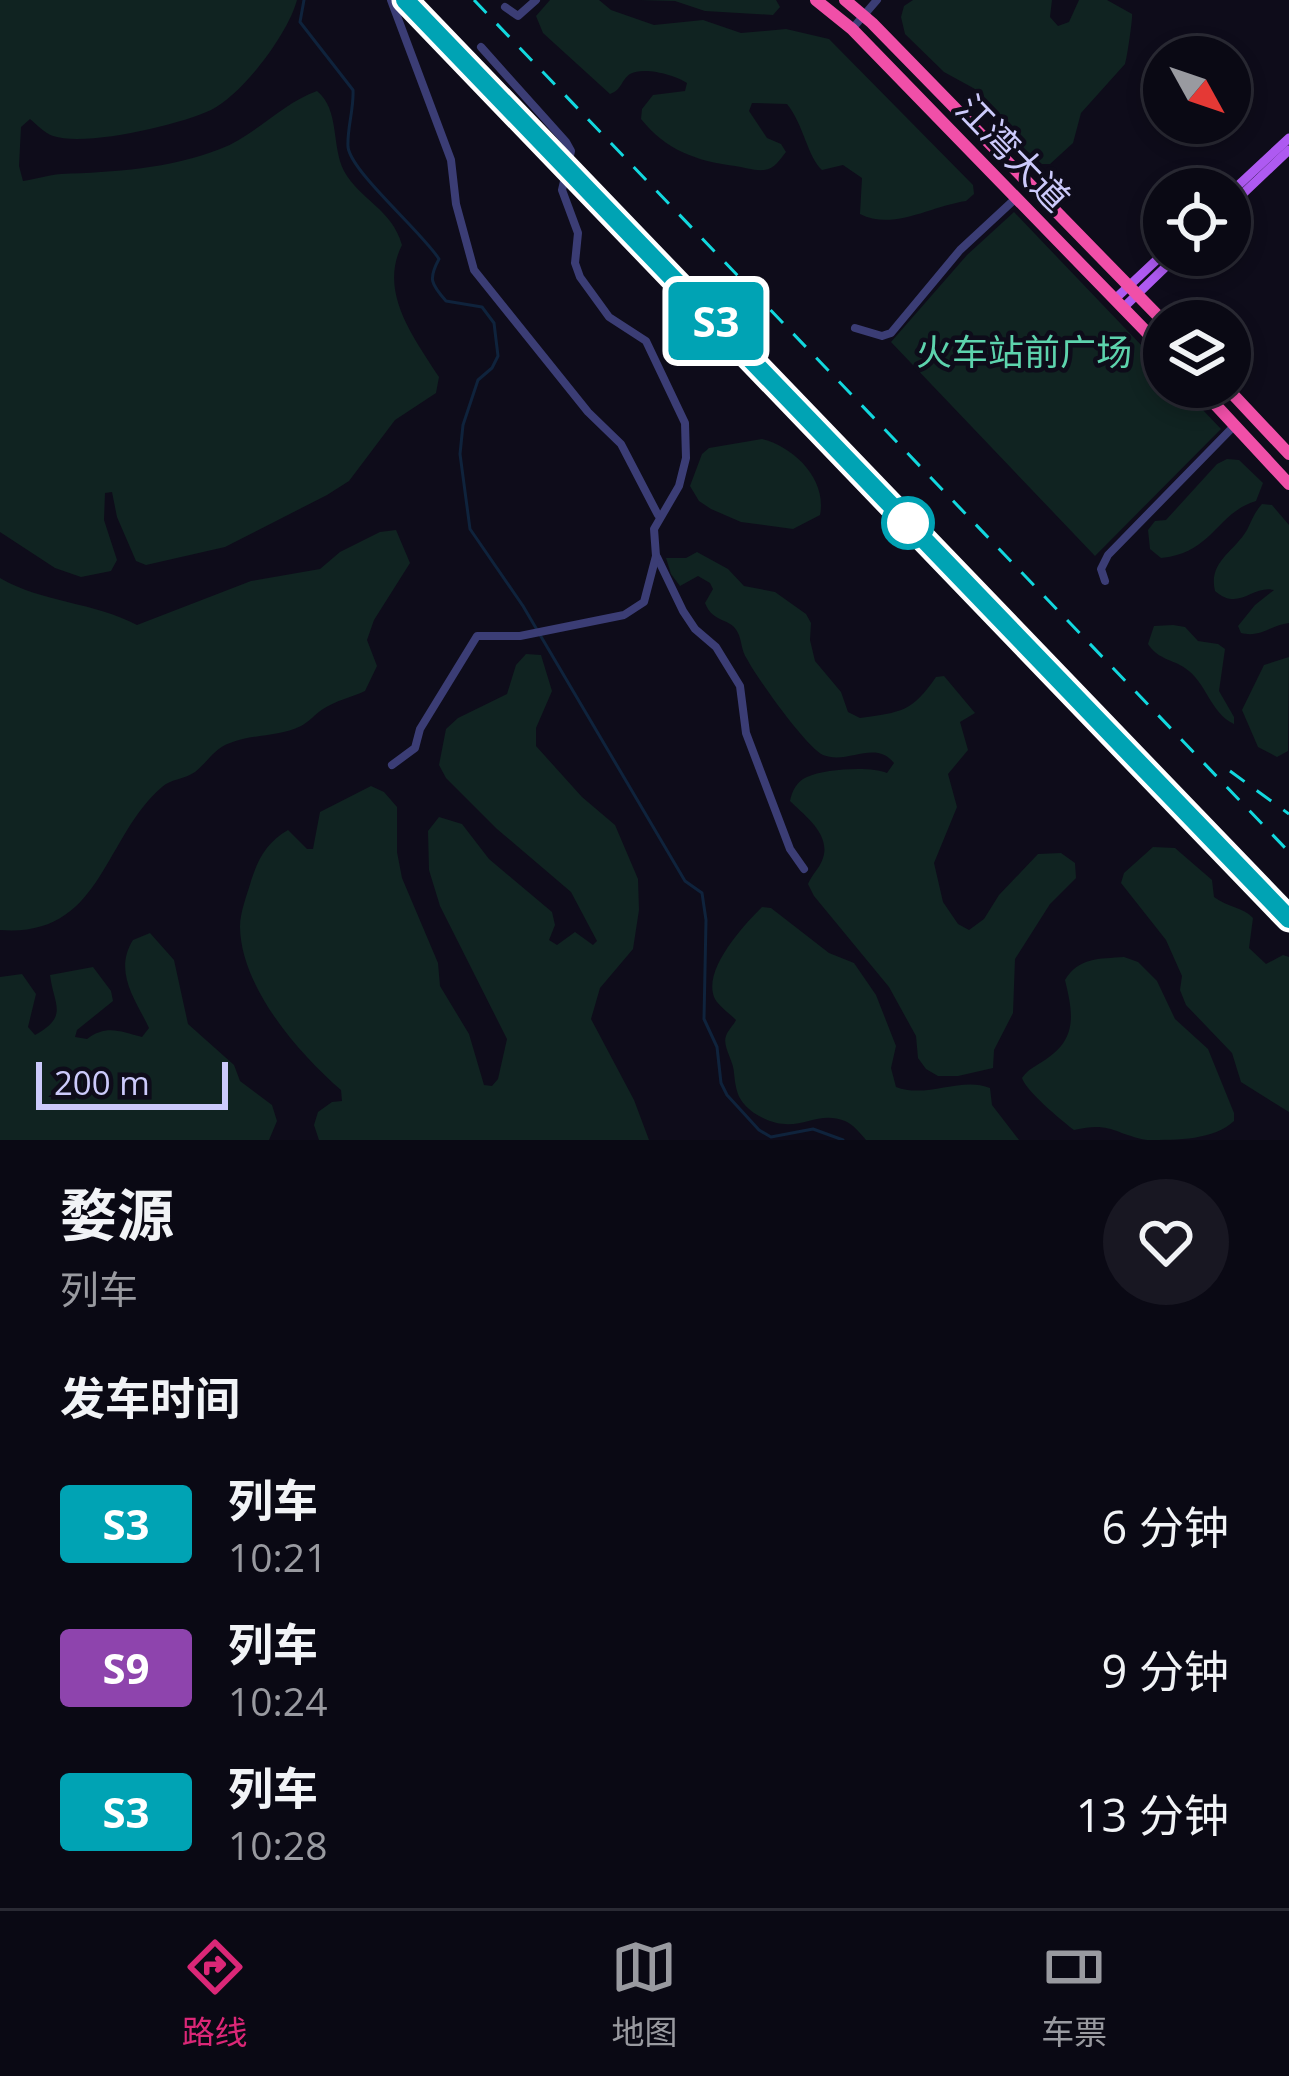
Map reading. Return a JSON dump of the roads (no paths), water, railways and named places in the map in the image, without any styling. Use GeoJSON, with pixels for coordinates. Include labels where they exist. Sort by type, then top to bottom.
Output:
{"type":"FeatureCollection","features":[{"type":"Feature","properties":{"kind":"highway","name":"江湾大道"},"geometry":{"type":"LineString","coordinates":[[816,0],[852,29],[1143,328]]}},
{"type":"Feature","properties":{"kind":"highway","name":"江湾大道"},"geometry":{"type":"LineString","coordinates":[[845,0],[1143,300]]}},
{"type":"Feature","properties":{"kind":"highway"},"geometry":{"type":"LineString","coordinates":[[1218,408],[1289,484]]}},
{"type":"Feature","properties":{"kind":"highway"},"geometry":{"type":"LineString","coordinates":[[1246,408],[1289,454]]}},
{"type":"Feature","properties":{"kind":"main road"},"geometry":{"type":"LineString","coordinates":[[1251,173],[1289,138]]}},
{"type":"Feature","properties":{"kind":"main road"},"geometry":{"type":"LineString","coordinates":[[1251,186],[1289,150]]}},
{"type":"Feature","properties":{"kind":"main road"},"geometry":{"type":"LineString","coordinates":[[1133,290],[1145,276]]}},
{"type":"Feature","properties":{"kind":"main road"},"geometry":{"type":"LineString","coordinates":[[1119,303],[1151,276]]}},
{"type":"Feature","properties":{"kind":"street"},"geometry":{"type":"LineString","coordinates":[[391,0],[451,160],[456,204],[473,270],[587,412],[621,444],[658,515]]}},
{"type":"Feature","properties":{"kind":"street"},"geometry":{"type":"LineString","coordinates":[[505,7],[518,16],[536,0]]}},
{"type":"Feature","properties":{"kind":"street"},"geometry":{"type":"LineString","coordinates":[[852,29],[877,0]]}},
{"type":"Feature","properties":{"kind":"street"},"geometry":{"type":"LineString","coordinates":[[481,46],[571,151],[562,190],[578,233],[575,263],[580,277],[609,317],[646,340],[680,410],[686,458],[679,485],[658,515],[652,542],[691,624],[712,640],[740,686],[746,733],[790,849],[804,869]]}},
{"type":"Feature","properties":{"kind":"street"},"geometry":{"type":"LineString","coordinates":[[855,328],[882,336],[891,333],[960,250],[1015,199]]}},
{"type":"Feature","properties":{"kind":"street"},"geometry":{"type":"LineString","coordinates":[[1105,581],[1101,569],[1108,555],[1234,425]]}},
{"type":"Feature","properties":{"kind":"street"},"geometry":{"type":"LineString","coordinates":[[392,766],[415,748],[420,729],[477,636],[539,632],[633,611],[646,598],[656,556]]}},
{"type":"Feature","properties":{"kind":"waterway"},"geometry":{"type":"LineString","coordinates":[[304,0],[300,22],[353,90],[348,140],[352,158],[439,259],[432,277],[446,301],[482,307],[494,323],[498,356],[478,380],[463,425],[460,454],[470,529],[523,606],[685,881],[702,893],[704,1019],[717,1047],[721,1083],[759,1130],[771,1137],[813,1129],[843,1140]]}},
{"type":"Feature","properties":{"kind":"railway"},"geometry":{"type":"LineString","coordinates":[[405,0],[1289,920]]}},
{"type":"Feature","properties":{"kind":"railway"},"geometry":{"type":"LineString","coordinates":[[474,0],[1289,852]]}},
{"type":"Feature","properties":{"kind":"railway"},"geometry":{"type":"LineString","coordinates":[[1230,771],[1289,814]]}},
{"type":"Feature","properties":{"kind":"train","name":"S3"},"geometry":{"type":"LineString","coordinates":[[405,0],[1289,919]]}},
{"type":"Feature","properties":{"kind":"park label","name":"火车站前广场"},"geometry":{"type":"Point","coordinates":[1024,352]}}]}
